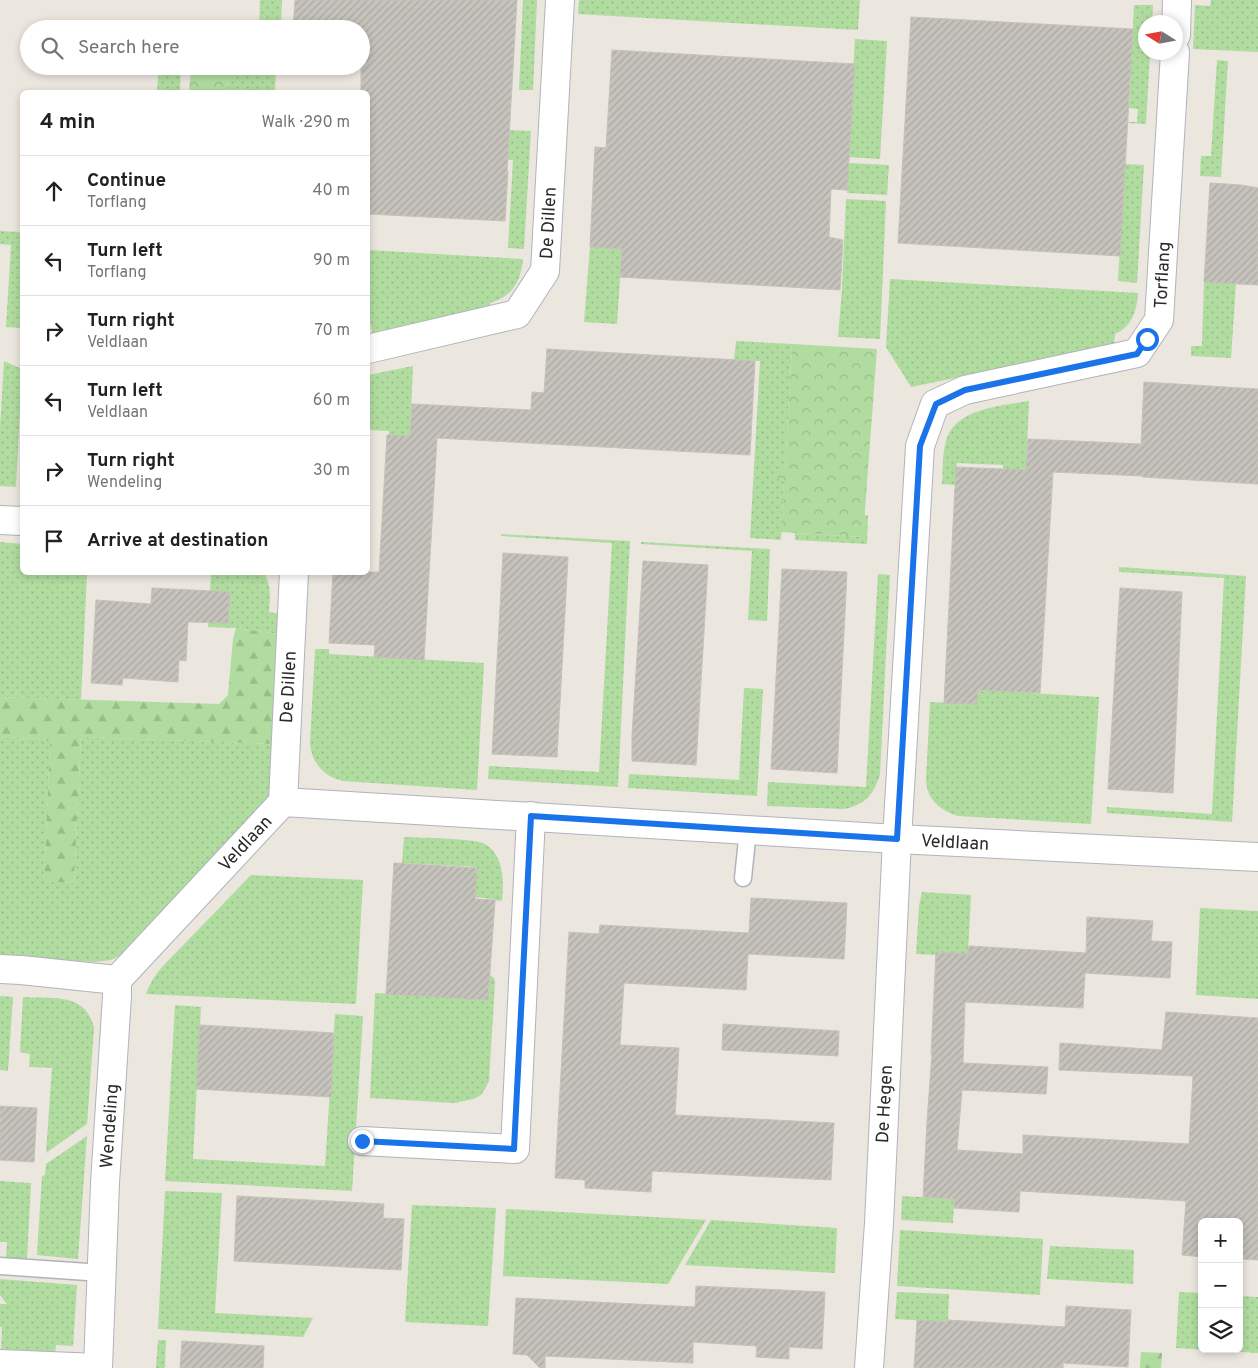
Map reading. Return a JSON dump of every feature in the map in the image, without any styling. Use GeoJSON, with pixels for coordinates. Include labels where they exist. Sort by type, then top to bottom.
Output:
{"type":"FeatureCollection","features":[{"type":"Feature","properties":{"kind":"street","name":"De Dillen"},"geometry":{"type":"LineString","coordinates":[[370,349],[517,314],[545,270],[560,0]]}},
{"type":"Feature","properties":{"kind":"street"},"geometry":{"type":"LineString","coordinates":[[1177,15],[1178,0]]}},
{"type":"Feature","properties":{"kind":"street","name":"Torflang"},"geometry":{"type":"LineString","coordinates":[[897,839],[920,446],[933,408],[936,404],[965,390],[1137,354],[1159,320],[1174,60]]}},
{"type":"Feature","properties":{"kind":"street"},"geometry":{"type":"LineString","coordinates":[[0,520],[20,521]]}},
{"type":"Feature","properties":{"kind":"street","name":"De Dillen"},"geometry":{"type":"LineString","coordinates":[[283,802],[294,575]]}},
{"type":"Feature","properties":{"kind":"street","name":"Veldlaan"},"geometry":{"type":"LineString","coordinates":[[117,980],[283,802],[897,839],[1258,857]]}},
{"type":"Feature","properties":{"kind":"street"},"geometry":{"type":"LineString","coordinates":[[362,1141],[514,1149],[531,816]]}},
{"type":"Feature","properties":{"kind":"street","name":"De Hegen"},"geometry":{"type":"LineString","coordinates":[[869,1368],[879,1214],[897,839]]}},
{"type":"Feature","properties":{"kind":"street"},"geometry":{"type":"LineString","coordinates":[[0,969],[117,980]]}},
{"type":"Feature","properties":{"kind":"street","name":"Wendeling"},"geometry":{"type":"LineString","coordinates":[[0,1364],[98,1368],[105,1183],[117,980]]}},
{"type":"Feature","properties":{"kind":"lane"},"geometry":{"type":"LineString","coordinates":[[743,878],[748,830]]}},
{"type":"Feature","properties":{"kind":"lane"},"geometry":{"type":"LineString","coordinates":[[0,1266],[102,1273]]}},
{"type":"Feature","properties":{"kind":"green space"},"geometry":{"type":"Polygon","coordinates":[[[260,0],[282,0],[281,20],[259,20],[260,0]]]}},
{"type":"Feature","properties":{"kind":"green space"},"geometry":{"type":"Polygon","coordinates":[[[523,0],[537,0],[533,90],[519,90],[523,0]]]}},
{"type":"Feature","properties":{"kind":"green space"},"geometry":{"type":"Polygon","coordinates":[[[579,0],[860,0],[858,30],[578,14],[579,0]]]}},
{"type":"Feature","properties":{"kind":"green space"},"geometry":{"type":"Polygon","coordinates":[[[1211,0],[1258,0],[1258,52],[1193,49],[1195,5],[1210,6],[1211,0]]]}},
{"type":"Feature","properties":{"kind":"green space"},"geometry":{"type":"Polygon","coordinates":[[[1134,5],[1153,5],[1152,15],[1138,15],[1138,60],[1150,60],[1146,124],[1127,123],[1137,122],[1138,109],[1129,108],[1134,5]]]}},
{"type":"Feature","properties":{"kind":"green space"},"geometry":{"type":"Polygon","coordinates":[[[855,39],[887,41],[880,159],[848,157],[855,39]]]}},
{"type":"Feature","properties":{"kind":"green space"},"geometry":{"type":"Polygon","coordinates":[[[1217,60],[1228,61],[1221,177],[1200,176],[1201,156],[1211,156],[1217,60]]]}},
{"type":"Feature","properties":{"kind":"green space"},"geometry":{"type":"Polygon","coordinates":[[[158,75],[181,75],[180,90],[157,90],[158,75]]]}},
{"type":"Feature","properties":{"kind":"green space"},"geometry":{"type":"Polygon","coordinates":[[[190,75],[228,75],[227,90],[189,90],[190,75]]]}},
{"type":"Feature","properties":{"kind":"green space"},"geometry":{"type":"Polygon","coordinates":[[[228,75],[276,75],[275,90],[227,90],[228,75]]]}},
{"type":"Feature","properties":{"kind":"green space"},"geometry":{"type":"Polygon","coordinates":[[[509,130],[531,131],[524,249],[508,248],[513,160],[507,160],[509,130]]]}},
{"type":"Feature","properties":{"kind":"green space"},"geometry":{"type":"Polygon","coordinates":[[[848,163],[889,165],[887,195],[847,193],[848,163]]]}},
{"type":"Feature","properties":{"kind":"green space"},"geometry":{"type":"Polygon","coordinates":[[[1125,164],[1144,165],[1137,283],[1118,281],[1125,164]]]}},
{"type":"Feature","properties":{"kind":"green space"},"geometry":{"type":"Polygon","coordinates":[[[846,199],[886,201],[880,339],[838,337],[846,199]]]}},
{"type":"Feature","properties":{"kind":"green space"},"geometry":{"type":"Polygon","coordinates":[[[0,231],[20,232],[20,328],[6,327],[11,245],[0,244],[0,231]]]}},
{"type":"Feature","properties":{"kind":"green space"},"geometry":{"type":"Polygon","coordinates":[[[590,247],[622,249],[617,324],[584,322],[590,247]]]}},
{"type":"Feature","properties":{"kind":"green space"},"geometry":{"type":"Polygon","coordinates":[[[370,250],[523,259],[518,281],[505,296],[490,303],[492,311],[373,337],[370,323],[370,250]]]}},
{"type":"Feature","properties":{"kind":"green space"},"geometry":{"type":"Polygon","coordinates":[[[890,279],[1138,293],[1132,317],[1126,327],[1115,334],[1114,344],[1111,346],[911,387],[886,347],[890,279]]]}},
{"type":"Feature","properties":{"kind":"green space"},"geometry":{"type":"Polygon","coordinates":[[[1204,282],[1236,284],[1231,358],[1191,356],[1191,346],[1202,346],[1204,282]]]}},
{"type":"Feature","properties":{"kind":"green space"},"geometry":{"type":"Polygon","coordinates":[[[736,341],[792,344],[785,470],[774,470],[774,481],[784,481],[781,540],[750,538],[760,361],[734,360],[736,341]]]}},
{"type":"Feature","properties":{"kind":"green space"},"geometry":{"type":"Polygon","coordinates":[[[792,344],[877,349],[863,537],[781,532],[784,482],[774,481],[774,470],[785,470],[792,344]]]}},
{"type":"Feature","properties":{"kind":"green space"},"geometry":{"type":"Polygon","coordinates":[[[4,361],[20,368],[16,487],[0,486],[0,429],[4,361]]]}},
{"type":"Feature","properties":{"kind":"green space"},"geometry":{"type":"Polygon","coordinates":[[[413,366],[410,436],[389,435],[389,431],[370,430],[370,375],[413,366]]]}},
{"type":"Feature","properties":{"kind":"green space"},"geometry":{"type":"Polygon","coordinates":[[[1029,401],[1026,470],[1003,469],[1003,465],[957,463],[955,485],[942,484],[943,457],[946,441],[951,430],[959,422],[969,415],[993,407],[1029,401]]]}},
{"type":"Feature","properties":{"kind":"green space"},"geometry":{"type":"Polygon","coordinates":[[[864,515],[868,515],[867,544],[795,540],[795,533],[863,537],[864,515]]]}},
{"type":"Feature","properties":{"kind":"green space"},"geometry":{"type":"Polygon","coordinates":[[[501,534],[630,541],[618,787],[488,779],[489,766],[599,772],[612,543],[501,536],[501,534]]]}},
{"type":"Feature","properties":{"kind":"green space"},"geometry":{"type":"Polygon","coordinates":[[[0,542],[20,544],[20,575],[87,575],[81,700],[0,697],[0,542]]]}},
{"type":"Feature","properties":{"kind":"green space"},"geometry":{"type":"Polygon","coordinates":[[[641,542],[770,549],[767,621],[748,620],[752,551],[641,544],[641,542]]]}},
{"type":"Feature","properties":{"kind":"green space"},"geometry":{"type":"Polygon","coordinates":[[[1119,567],[1246,576],[1232,822],[1107,813],[1107,807],[1212,814],[1224,578],[1119,572],[1119,567]]]}},
{"type":"Feature","properties":{"kind":"green space"},"geometry":{"type":"Polygon","coordinates":[[[878,574],[890,575],[880,775],[874,788],[863,802],[844,809],[767,806],[768,782],[866,787],[878,574]]]}},
{"type":"Feature","properties":{"kind":"green space"},"geometry":{"type":"Polygon","coordinates":[[[211,575],[265,575],[270,596],[269,612],[281,614],[279,634],[236,628],[208,627],[211,575]]]}},
{"type":"Feature","properties":{"kind":"green space"},"geometry":{"type":"Polygon","coordinates":[[[236,628],[279,634],[274,744],[81,737],[74,883],[44,881],[50,742],[37,739],[0,737],[0,697],[219,704],[228,695],[233,639],[236,628]]]}},
{"type":"Feature","properties":{"kind":"green space"},"geometry":{"type":"Polygon","coordinates":[[[315,649],[329,649],[329,654],[484,663],[477,790],[343,781],[324,772],[313,756],[310,743],[315,649]]]}},
{"type":"Feature","properties":{"kind":"green space"},"geometry":{"type":"Polygon","coordinates":[[[744,688],[763,689],[757,796],[628,788],[629,774],[739,780],[744,688]]]}},
{"type":"Feature","properties":{"kind":"green space"},"geometry":{"type":"Polygon","coordinates":[[[977,690],[1099,697],[1091,824],[958,816],[946,811],[932,799],[926,780],[930,702],[976,704],[977,690]]]}},
{"type":"Feature","properties":{"kind":"green space"},"geometry":{"type":"Polygon","coordinates":[[[0,737],[37,739],[50,742],[44,881],[74,883],[81,737],[274,744],[271,789],[260,808],[119,956],[111,960],[95,962],[0,957],[0,737]]]}},
{"type":"Feature","properties":{"kind":"green space"},"geometry":{"type":"Polygon","coordinates":[[[404,837],[459,839],[485,844],[496,855],[499,862],[503,878],[502,901],[475,897],[477,867],[402,863],[404,837]]]}},
{"type":"Feature","properties":{"kind":"green space"},"geometry":{"type":"Polygon","coordinates":[[[251,875],[363,880],[356,1004],[146,994],[153,979],[163,966],[251,875]]]}},
{"type":"Feature","properties":{"kind":"green space"},"geometry":{"type":"Polygon","coordinates":[[[922,892],[971,895],[968,954],[937,952],[936,955],[916,954],[919,906],[922,892]]]}},
{"type":"Feature","properties":{"kind":"green space"},"geometry":{"type":"Polygon","coordinates":[[[1200,908],[1258,911],[1258,999],[1196,995],[1200,908]]]}},
{"type":"Feature","properties":{"kind":"green space"},"geometry":{"type":"Polygon","coordinates":[[[490,975],[494,978],[495,982],[489,1081],[481,1095],[455,1103],[370,1098],[375,993],[488,999],[490,975]]]}},
{"type":"Feature","properties":{"kind":"green space"},"geometry":{"type":"Polygon","coordinates":[[[0,996],[13,997],[8,1071],[0,1070],[0,996]]]}},
{"type":"Feature","properties":{"kind":"green space"},"geometry":{"type":"Polygon","coordinates":[[[23,997],[56,998],[76,1003],[84,1008],[90,1016],[94,1028],[87,1124],[46,1153],[52,1068],[29,1067],[30,1054],[20,1052],[23,997]]]}},
{"type":"Feature","properties":{"kind":"green space"},"geometry":{"type":"Polygon","coordinates":[[[175,1005],[201,1007],[193,1159],[325,1166],[335,1014],[363,1016],[352,1191],[165,1181],[175,1005]]]}},
{"type":"Feature","properties":{"kind":"green space"},"geometry":{"type":"Polygon","coordinates":[[[87,1136],[78,1259],[37,1255],[42,1176],[45,1175],[46,1164],[87,1136]]]}},
{"type":"Feature","properties":{"kind":"green space"},"geometry":{"type":"Polygon","coordinates":[[[0,1181],[31,1183],[27,1260],[6,1259],[7,1242],[0,1242],[0,1181]]]}},
{"type":"Feature","properties":{"kind":"green space"},"geometry":{"type":"Polygon","coordinates":[[[165,1191],[222,1193],[215,1313],[313,1318],[303,1337],[158,1329],[165,1191]]]}},
{"type":"Feature","properties":{"kind":"green space"},"geometry":{"type":"Polygon","coordinates":[[[902,1196],[954,1199],[953,1223],[901,1220],[902,1196]]]}},
{"type":"Feature","properties":{"kind":"green space"},"geometry":{"type":"Polygon","coordinates":[[[412,1205],[496,1208],[488,1326],[405,1322],[412,1205]]]}},
{"type":"Feature","properties":{"kind":"green space"},"geometry":{"type":"Polygon","coordinates":[[[506,1209],[706,1220],[668,1284],[503,1276],[506,1209]]]}},
{"type":"Feature","properties":{"kind":"green space"},"geometry":{"type":"Polygon","coordinates":[[[711,1220],[837,1228],[835,1273],[685,1265],[711,1220]]]}},
{"type":"Feature","properties":{"kind":"green space"},"geometry":{"type":"Polygon","coordinates":[[[900,1230],[1043,1239],[1040,1295],[897,1286],[900,1230]]]}},
{"type":"Feature","properties":{"kind":"green space"},"geometry":{"type":"Polygon","coordinates":[[[1050,1246],[1134,1250],[1133,1284],[1047,1279],[1050,1246]]]}},
{"type":"Feature","properties":{"kind":"green space"},"geometry":{"type":"Polygon","coordinates":[[[0,1279],[77,1285],[73,1346],[56,1345],[55,1355],[1,1353],[2,1327],[0,1327],[0,1304],[7,1304],[0,1295],[0,1279]]]}},
{"type":"Feature","properties":{"kind":"green space"},"geometry":{"type":"Polygon","coordinates":[[[897,1292],[949,1294],[948,1322],[895,1319],[897,1292]]]}},
{"type":"Feature","properties":{"kind":"green space"},"geometry":{"type":"Polygon","coordinates":[[[1179,1292],[1198,1293],[1198,1349],[1176,1348],[1179,1292]]]}},
{"type":"Feature","properties":{"kind":"green space"},"geometry":{"type":"Polygon","coordinates":[[[1243,1296],[1258,1297],[1258,1353],[1243,1352],[1243,1296]]]}},
{"type":"Feature","properties":{"kind":"green space"},"geometry":{"type":"Polygon","coordinates":[[[158,1340],[166,1340],[165,1368],[156,1368],[158,1340]]]}},
{"type":"Feature","properties":{"kind":"green space"},"geometry":{"type":"Polygon","coordinates":[[[1141,1352],[1162,1353],[1161,1368],[1140,1368],[1141,1352]]]}},
{"type":"Feature","properties":{"kind":"building"},"geometry":{"type":"Polygon","coordinates":[[[295,0],[517,0],[505,221],[370,214],[370,90],[361,90],[361,75],[370,75],[370,20],[294,20],[295,0]]]}},
{"type":"Feature","properties":{"kind":"building"},"geometry":{"type":"Polygon","coordinates":[[[911,17],[1133,29],[1120,256],[898,243],[911,17]]]}},
{"type":"Feature","properties":{"kind":"building"},"geometry":{"type":"Polygon","coordinates":[[[612,50],[855,64],[847,190],[831,189],[829,237],[843,240],[840,290],[620,277],[622,249],[590,247],[595,147],[606,148],[612,50]]]}},
{"type":"Feature","properties":{"kind":"building"},"geometry":{"type":"Polygon","coordinates":[[[1210,183],[1258,188],[1258,285],[1204,282],[1210,183]]]}},
{"type":"Feature","properties":{"kind":"building"},"geometry":{"type":"Polygon","coordinates":[[[547,349],[755,361],[750,455],[437,438],[424,660],[374,657],[375,645],[329,643],[333,575],[370,575],[370,572],[379,572],[387,435],[410,436],[412,404],[531,410],[532,392],[544,393],[547,349]]]}},
{"type":"Feature","properties":{"kind":"building"},"geometry":{"type":"Polygon","coordinates":[[[1144,382],[1258,389],[1258,484],[1053,472],[1040,693],[978,690],[977,704],[944,703],[956,467],[1026,470],[1028,439],[1141,444],[1144,382]]]}},
{"type":"Feature","properties":{"kind":"building"},"geometry":{"type":"Polygon","coordinates":[[[503,553],[568,557],[557,757],[492,754],[503,553]]]}},
{"type":"Feature","properties":{"kind":"building"},"geometry":{"type":"Polygon","coordinates":[[[643,561],[708,565],[696,765],[632,761],[643,561]]]}},
{"type":"Feature","properties":{"kind":"building"},"geometry":{"type":"Polygon","coordinates":[[[782,569],[847,572],[837,773],[771,769],[782,569]]]}},
{"type":"Feature","properties":{"kind":"building"},"geometry":{"type":"Polygon","coordinates":[[[152,588],[230,592],[228,623],[188,622],[186,661],[179,660],[178,682],[123,678],[122,685],[91,683],[96,600],[151,604],[152,588]]]}},
{"type":"Feature","properties":{"kind":"building"},"geometry":{"type":"Polygon","coordinates":[[[1120,588],[1182,592],[1173,793],[1108,789],[1120,588]]]}},
{"type":"Feature","properties":{"kind":"building"},"geometry":{"type":"Polygon","coordinates":[[[394,863],[477,868],[475,899],[495,900],[488,1000],[386,994],[394,863]]]}},
{"type":"Feature","properties":{"kind":"building"},"geometry":{"type":"Polygon","coordinates":[[[751,898],[847,903],[844,959],[748,954],[746,990],[624,983],[620,1045],[679,1048],[675,1115],[834,1123],[831,1180],[652,1171],[651,1192],[585,1188],[585,1180],[555,1178],[569,932],[599,934],[600,925],[749,933],[751,898]]]}},
{"type":"Feature","properties":{"kind":"building"},"geometry":{"type":"Polygon","coordinates":[[[1087,917],[1153,921],[1151,941],[1172,942],[1170,978],[1085,973],[1083,1008],[965,1002],[963,1063],[1048,1067],[1046,1094],[962,1090],[957,1150],[1023,1154],[1023,1135],[1189,1144],[1193,1076],[1059,1070],[1060,1043],[1162,1050],[1166,1012],[1258,1018],[1258,1260],[1243,1259],[1243,1218],[1198,1218],[1198,1257],[1182,1255],[1186,1201],[1020,1191],[1019,1212],[954,1208],[954,1199],[923,1197],[936,952],[968,954],[969,946],[1086,953],[1087,917]]]}},
{"type":"Feature","properties":{"kind":"building"},"geometry":{"type":"Polygon","coordinates":[[[723,1024],[839,1031],[838,1056],[722,1050],[723,1024]]]}},
{"type":"Feature","properties":{"kind":"building"},"geometry":{"type":"Polygon","coordinates":[[[200,1025],[334,1033],[331,1097],[196,1089],[200,1025]]]}},
{"type":"Feature","properties":{"kind":"building"},"geometry":{"type":"Polygon","coordinates":[[[0,1106],[37,1108],[34,1162],[0,1160],[0,1106]]]}},
{"type":"Feature","properties":{"kind":"building"},"geometry":{"type":"Polygon","coordinates":[[[237,1196],[384,1204],[383,1218],[404,1219],[401,1270],[234,1261],[237,1196]]]}},
{"type":"Feature","properties":{"kind":"building"},"geometry":{"type":"Polygon","coordinates":[[[696,1286],[825,1292],[822,1349],[789,1347],[789,1359],[756,1357],[757,1346],[693,1342],[693,1363],[545,1356],[545,1368],[540,1368],[527,1355],[513,1354],[516,1298],[695,1307],[696,1286]]]}},
{"type":"Feature","properties":{"kind":"building"},"geometry":{"type":"Polygon","coordinates":[[[1066,1306],[1131,1310],[1128,1367],[1063,1363],[1063,1368],[914,1368],[917,1320],[1065,1327],[1066,1306]]]}},
{"type":"Feature","properties":{"kind":"building"},"geometry":{"type":"Polygon","coordinates":[[[182,1341],[264,1346],[263,1368],[180,1368],[182,1341]]]}},
{"type":"Feature","properties":{"kind":"route"},"geometry":{"type":"LineString","coordinates":[[362,1141],[514,1149],[531,816],[897,839],[920,446],[933,408],[936,404],[965,390],[1137,354],[1147,339]]}}]}
